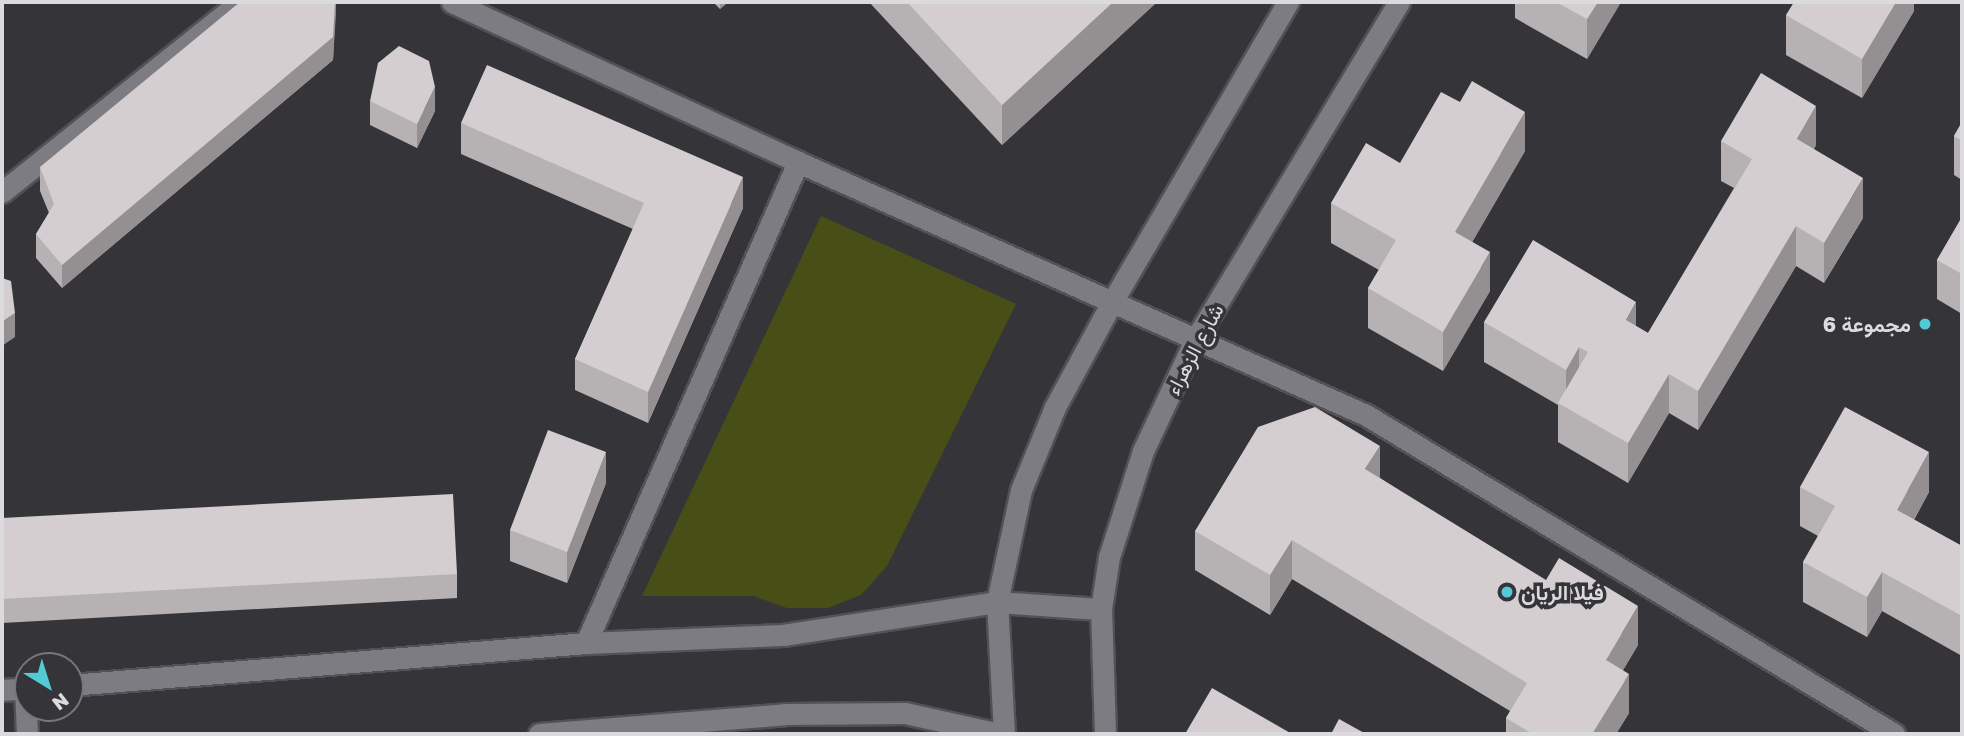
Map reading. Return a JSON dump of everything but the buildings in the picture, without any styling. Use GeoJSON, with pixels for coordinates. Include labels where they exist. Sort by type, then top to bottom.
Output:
{"type":"FeatureCollection","features":[{"type":"Feature","properties":{"kind":"street"},"geometry":{"type":"LineString","coordinates":[[2,192],[240,2]]}},
{"type":"Feature","properties":{"kind":"street"},"geometry":{"type":"LineString","coordinates":[[452,2],[798,162],[1195,340],[1298,382],[1422,446],[1894,734]]}},
{"type":"Feature","properties":{"kind":"street"},"geometry":{"type":"LineString","coordinates":[[539,734],[785,714],[892,713],[956,721],[1002,734],[998,602],[1021,490],[1055,407],[1112,302],[1288,2]]}},
{"type":"Feature","properties":{"kind":"street","name":"شارع الزهراء"},"geometry":{"type":"LineString","coordinates":[[1105,734],[1101,609],[1125,499],[1195,340],[1399,2]]}},
{"type":"Feature","properties":{"kind":"street"},"geometry":{"type":"LineString","coordinates":[[586,643],[798,162]]}},
{"type":"Feature","properties":{"kind":"street"},"geometry":{"type":"LineString","coordinates":[[84,684],[586,643],[783,635],[998,602],[1101,609]]}},
{"type":"Feature","properties":{"kind":"green space"},"geometry":{"type":"Polygon","coordinates":[[[821,216],[1016,304],[887,566],[861,595],[828,608],[787,608],[754,596],[642,596],[821,216]]]}},
{"type":"Feature","properties":{"kind":"place","name":"مجموعة 6"},"geometry":{"type":"Point","coordinates":[1925,324]}},
{"type":"Feature","properties":{"kind":"place","name":"فيلا الريان"},"geometry":{"type":"Point","coordinates":[1507,592]}}]}
